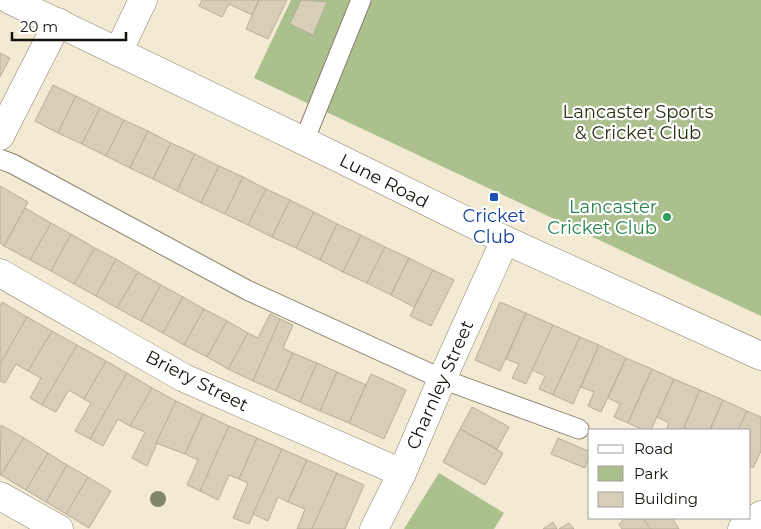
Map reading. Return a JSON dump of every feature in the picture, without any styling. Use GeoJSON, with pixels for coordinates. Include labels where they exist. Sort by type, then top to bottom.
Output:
{"type":"FeatureCollection","features":[{"type":"Feature","properties":{"kind":"street","name":"Lune Road"},"geometry":{"type":"LineString","coordinates":[[10,0],[505,240],[761,356]]}},
{"type":"Feature","properties":{"kind":"street"},"geometry":{"type":"LineString","coordinates":[[118,52],[143,0]]}},
{"type":"Feature","properties":{"kind":"street"},"geometry":{"type":"LineString","coordinates":[[0,136],[58,22]]}},
{"type":"Feature","properties":{"kind":"street","name":"Charnley Street"},"geometry":{"type":"LineString","coordinates":[[374,529],[402,473],[505,240]]}},
{"type":"Feature","properties":{"kind":"street","name":"Briery Street"},"geometry":{"type":"LineString","coordinates":[[0,273],[192,382],[402,473]]}},
{"type":"Feature","properties":{"kind":"street"},"geometry":{"type":"LineString","coordinates":[[0,496],[59,529]]}},
{"type":"Feature","properties":{"kind":"street"},"geometry":{"type":"LineString","coordinates":[[742,529],[761,515]]}},
{"type":"Feature","properties":{"kind":"lane"},"geometry":{"type":"LineString","coordinates":[[304,141],[360,0]]}},
{"type":"Feature","properties":{"kind":"lane"},"geometry":{"type":"LineString","coordinates":[[0,159],[13,164],[219,276],[442,379],[578,429]]}},
{"type":"Feature","properties":{"kind":"green space","name":"Lancaster Cricket Club"},"geometry":{"type":"Polygon","coordinates":[[[291,0],[761,0],[761,316],[254,78],[291,0]]]}},
{"type":"Feature","properties":{"kind":"green space"},"geometry":{"type":"Polygon","coordinates":[[[439,473],[504,513],[494,529],[404,529],[439,473]]]}},
{"type":"Feature","properties":{"kind":"building"},"geometry":{"type":"Polygon","coordinates":[[[202,0],[259,0],[252,15],[229,4],[222,17],[199,6],[202,0]]]}},
{"type":"Feature","properties":{"kind":"building"},"geometry":{"type":"Polygon","coordinates":[[[259,0],[287,0],[268,39],[246,29],[259,0]]]}},
{"type":"Feature","properties":{"kind":"building"},"geometry":{"type":"Polygon","coordinates":[[[301,0],[327,2],[313,35],[290,24],[301,0]]]}},
{"type":"Feature","properties":{"kind":"building"},"geometry":{"type":"Polygon","coordinates":[[[0,53],[10,58],[0,77],[0,53]]]}},
{"type":"Feature","properties":{"kind":"building"},"geometry":{"type":"Polygon","coordinates":[[[53,85],[76,96],[58,133],[35,121],[53,85]]]}},
{"type":"Feature","properties":{"kind":"building"},"geometry":{"type":"Polygon","coordinates":[[[76,96],[100,108],[82,144],[58,133],[76,96]]]}},
{"type":"Feature","properties":{"kind":"building"},"geometry":{"type":"Polygon","coordinates":[[[100,108],[124,120],[106,156],[82,144],[100,108]]]}},
{"type":"Feature","properties":{"kind":"building"},"geometry":{"type":"Polygon","coordinates":[[[124,120],[148,131],[130,168],[106,156],[124,120]]]}},
{"type":"Feature","properties":{"kind":"building"},"geometry":{"type":"Polygon","coordinates":[[[148,131],[171,143],[153,179],[130,168],[148,131]]]}},
{"type":"Feature","properties":{"kind":"building"},"geometry":{"type":"Polygon","coordinates":[[[171,143],[195,154],[177,191],[153,179],[171,143]]]}},
{"type":"Feature","properties":{"kind":"building"},"geometry":{"type":"Polygon","coordinates":[[[195,154],[219,166],[201,203],[177,191],[195,154]]]}},
{"type":"Feature","properties":{"kind":"building"},"geometry":{"type":"Polygon","coordinates":[[[219,166],[243,177],[225,214],[201,203],[219,166]]]}},
{"type":"Feature","properties":{"kind":"building"},"geometry":{"type":"Polygon","coordinates":[[[243,177],[266,189],[248,225],[225,214],[243,177]]]}},
{"type":"Feature","properties":{"kind":"building"},"geometry":{"type":"Polygon","coordinates":[[[0,186],[28,202],[4,246],[0,243],[0,186]]]}},
{"type":"Feature","properties":{"kind":"building"},"geometry":{"type":"Polygon","coordinates":[[[266,189],[290,200],[272,237],[248,225],[266,189]]]}},
{"type":"Feature","properties":{"kind":"building"},"geometry":{"type":"Polygon","coordinates":[[[290,200],[314,212],[296,248],[272,237],[290,200]]]}},
{"type":"Feature","properties":{"kind":"building"},"geometry":{"type":"Polygon","coordinates":[[[25,208],[51,223],[30,260],[4,246],[25,208]]]}},
{"type":"Feature","properties":{"kind":"building"},"geometry":{"type":"Polygon","coordinates":[[[314,212],[337,224],[320,260],[296,248],[314,212]]]}},
{"type":"Feature","properties":{"kind":"building"},"geometry":{"type":"Polygon","coordinates":[[[51,223],[71,234],[51,271],[30,260],[51,223]]]}},
{"type":"Feature","properties":{"kind":"building"},"geometry":{"type":"Polygon","coordinates":[[[337,224],[361,235],[343,272],[320,260],[337,224]]]}},
{"type":"Feature","properties":{"kind":"building"},"geometry":{"type":"Polygon","coordinates":[[[71,234],[95,248],[74,284],[51,271],[71,234]]]}},
{"type":"Feature","properties":{"kind":"building"},"geometry":{"type":"Polygon","coordinates":[[[361,235],[385,247],[367,283],[343,272],[361,235]]]}},
{"type":"Feature","properties":{"kind":"building"},"geometry":{"type":"Polygon","coordinates":[[[385,247],[409,258],[391,295],[367,283],[385,247]]]}},
{"type":"Feature","properties":{"kind":"building"},"geometry":{"type":"Polygon","coordinates":[[[95,248],[116,259],[96,296],[74,284],[95,248]]]}},
{"type":"Feature","properties":{"kind":"building"},"geometry":{"type":"Polygon","coordinates":[[[409,258],[433,270],[414,307],[391,295],[409,258]]]}},
{"type":"Feature","properties":{"kind":"building"},"geometry":{"type":"Polygon","coordinates":[[[116,259],[138,272],[117,308],[96,296],[116,259]]]}},
{"type":"Feature","properties":{"kind":"building"},"geometry":{"type":"Polygon","coordinates":[[[433,270],[454,280],[431,326],[410,316],[433,270]]]}},
{"type":"Feature","properties":{"kind":"building"},"geometry":{"type":"Polygon","coordinates":[[[138,272],[161,285],[141,321],[117,308],[138,272]]]}},
{"type":"Feature","properties":{"kind":"building"},"geometry":{"type":"Polygon","coordinates":[[[161,285],[183,297],[163,333],[141,321],[161,285]]]}},
{"type":"Feature","properties":{"kind":"building"},"geometry":{"type":"Polygon","coordinates":[[[183,297],[204,309],[184,345],[163,333],[183,297]]]}},
{"type":"Feature","properties":{"kind":"building"},"geometry":{"type":"Polygon","coordinates":[[[2,302],[27,317],[0,364],[0,306],[2,302]]]}},
{"type":"Feature","properties":{"kind":"building"},"geometry":{"type":"Polygon","coordinates":[[[500,302],[526,313],[500,371],[475,360],[500,302]]]}},
{"type":"Feature","properties":{"kind":"building"},"geometry":{"type":"Polygon","coordinates":[[[204,309],[227,321],[207,357],[184,345],[204,309]]]}},
{"type":"Feature","properties":{"kind":"building"},"geometry":{"type":"Polygon","coordinates":[[[526,313],[553,325],[526,384],[512,378],[519,364],[506,359],[526,313]]]}},
{"type":"Feature","properties":{"kind":"building"},"geometry":{"type":"Polygon","coordinates":[[[270,314],[280,319],[253,381],[228,369],[248,333],[258,338],[270,314]]]}},
{"type":"Feature","properties":{"kind":"building"},"geometry":{"type":"Polygon","coordinates":[[[27,317],[52,331],[28,371],[16,364],[5,383],[0,381],[0,364],[27,317]]]}},
{"type":"Feature","properties":{"kind":"building"},"geometry":{"type":"Polygon","coordinates":[[[280,319],[293,325],[283,348],[293,353],[276,391],[253,381],[280,319]]]}},
{"type":"Feature","properties":{"kind":"building"},"geometry":{"type":"Polygon","coordinates":[[[227,321],[248,333],[228,369],[207,357],[227,321]]]}},
{"type":"Feature","properties":{"kind":"building"},"geometry":{"type":"Polygon","coordinates":[[[553,325],[580,337],[553,395],[539,389],[545,376],[532,370],[553,325]]]}},
{"type":"Feature","properties":{"kind":"building"},"geometry":{"type":"Polygon","coordinates":[[[52,331],[77,345],[42,405],[30,398],[41,378],[28,371],[52,331]]]}},
{"type":"Feature","properties":{"kind":"building"},"geometry":{"type":"Polygon","coordinates":[[[580,337],[599,345],[573,404],[553,395],[580,337]]]}},
{"type":"Feature","properties":{"kind":"building"},"geometry":{"type":"Polygon","coordinates":[[[77,345],[106,361],[84,399],[69,390],[56,412],[42,405],[77,345]]]}},
{"type":"Feature","properties":{"kind":"building"},"geometry":{"type":"Polygon","coordinates":[[[599,345],[626,358],[601,412],[588,406],[594,392],[581,387],[599,345]]]}},
{"type":"Feature","properties":{"kind":"building"},"geometry":{"type":"Polygon","coordinates":[[[293,353],[317,363],[300,402],[276,391],[293,353]]]}},
{"type":"Feature","properties":{"kind":"building"},"geometry":{"type":"Polygon","coordinates":[[[626,358],[652,369],[628,423],[614,417],[620,404],[608,398],[626,358]]]}},
{"type":"Feature","properties":{"kind":"building"},"geometry":{"type":"Polygon","coordinates":[[[106,361],[127,373],[90,439],[75,431],[91,403],[84,399],[106,361]]]}},
{"type":"Feature","properties":{"kind":"building"},"geometry":{"type":"Polygon","coordinates":[[[317,363],[337,372],[320,411],[300,402],[317,363]]]}},
{"type":"Feature","properties":{"kind":"building"},"geometry":{"type":"Polygon","coordinates":[[[652,369],[674,379],[651,429],[642,429],[628,423],[652,369]]]}},
{"type":"Feature","properties":{"kind":"building"},"geometry":{"type":"Polygon","coordinates":[[[337,372],[366,385],[349,423],[320,411],[337,372]]]}},
{"type":"Feature","properties":{"kind":"building"},"geometry":{"type":"Polygon","coordinates":[[[127,373],[152,388],[130,426],[118,419],[103,446],[90,439],[127,373]]]}},
{"type":"Feature","properties":{"kind":"building"},"geometry":{"type":"Polygon","coordinates":[[[371,374],[406,390],[384,439],[349,423],[371,374]]]}},
{"type":"Feature","properties":{"kind":"building"},"geometry":{"type":"Polygon","coordinates":[[[674,379],[700,390],[683,429],[666,429],[669,423],[657,417],[674,379]]]}},
{"type":"Feature","properties":{"kind":"building"},"geometry":{"type":"Polygon","coordinates":[[[152,388],[176,401],[147,466],[132,458],[145,432],[130,426],[152,388]]]}},
{"type":"Feature","properties":{"kind":"building"},"geometry":{"type":"Polygon","coordinates":[[[700,390],[723,400],[710,429],[688,429],[684,427],[700,390]]]}},
{"type":"Feature","properties":{"kind":"building"},"geometry":{"type":"Polygon","coordinates":[[[723,400],[747,411],[738,429],[710,429],[723,400]]]}},
{"type":"Feature","properties":{"kind":"building"},"geometry":{"type":"Polygon","coordinates":[[[176,401],[203,414],[185,454],[156,443],[176,401]]]}},
{"type":"Feature","properties":{"kind":"building"},"geometry":{"type":"Polygon","coordinates":[[[472,407],[509,427],[497,449],[460,429],[472,407]]]}},
{"type":"Feature","properties":{"kind":"building"},"geometry":{"type":"Polygon","coordinates":[[[747,411],[761,417],[761,451],[753,468],[751,467],[751,429],[738,429],[747,411]]]}},
{"type":"Feature","properties":{"kind":"building"},"geometry":{"type":"Polygon","coordinates":[[[203,414],[229,426],[200,491],[187,485],[198,460],[185,454],[203,414]]]}},
{"type":"Feature","properties":{"kind":"building"},"geometry":{"type":"Polygon","coordinates":[[[1,425],[24,438],[0,475],[1,425]]]}},
{"type":"Feature","properties":{"kind":"building"},"geometry":{"type":"Polygon","coordinates":[[[229,426],[257,438],[239,479],[229,475],[218,500],[200,491],[229,426]]]}},
{"type":"Feature","properties":{"kind":"building"},"geometry":{"type":"Polygon","coordinates":[[[460,429],[503,453],[485,485],[443,462],[460,429]]]}},
{"type":"Feature","properties":{"kind":"building"},"geometry":{"type":"Polygon","coordinates":[[[24,438],[48,453],[26,490],[1,475],[24,438]]]}},
{"type":"Feature","properties":{"kind":"building"},"geometry":{"type":"Polygon","coordinates":[[[257,438],[282,449],[249,524],[233,518],[248,483],[239,479],[257,438]]]}},
{"type":"Feature","properties":{"kind":"building"},"geometry":{"type":"Polygon","coordinates":[[[558,438],[588,451],[588,458],[585,468],[551,454],[558,438]]]}},
{"type":"Feature","properties":{"kind":"building"},"geometry":{"type":"Polygon","coordinates":[[[282,449],[307,460],[288,502],[278,497],[268,521],[253,514],[282,449]]]}},
{"type":"Feature","properties":{"kind":"building"},"geometry":{"type":"Polygon","coordinates":[[[48,453],[67,465],[46,502],[26,490],[48,453]]]}},
{"type":"Feature","properties":{"kind":"building"},"geometry":{"type":"Polygon","coordinates":[[[307,460],[337,473],[312,529],[297,529],[305,509],[288,502],[307,460]]]}},
{"type":"Feature","properties":{"kind":"building"},"geometry":{"type":"Polygon","coordinates":[[[67,465],[88,477],[66,514],[46,502],[67,465]]]}},
{"type":"Feature","properties":{"kind":"building"},"geometry":{"type":"Polygon","coordinates":[[[337,473],[364,485],[345,529],[312,529],[337,473]]]}},
{"type":"Feature","properties":{"kind":"building"},"geometry":{"type":"Polygon","coordinates":[[[88,477],[111,491],[89,528],[66,514],[88,477]]]}},
{"type":"Feature","properties":{"kind":"building"},"geometry":{"type":"Polygon","coordinates":[[[624,519],[644,519],[651,529],[622,529],[619,524],[624,519]]]}},
{"type":"Feature","properties":{"kind":"building"},"geometry":{"type":"Polygon","coordinates":[[[644,519],[673,519],[679,529],[651,529],[644,519]]]}},
{"type":"Feature","properties":{"kind":"building"},"geometry":{"type":"Polygon","coordinates":[[[553,522],[557,529],[543,529],[553,522]]]}},
{"type":"Feature","properties":{"kind":"building"},"geometry":{"type":"Polygon","coordinates":[[[569,523],[574,529],[559,529],[569,523]]]}},
{"type":"Feature","properties":{"kind":"place","name":"Cricket Club"},"geometry":{"type":"Point","coordinates":[494,197]}},
{"type":"Feature","properties":{"kind":"place","name":"Lancaster Cricket Club"},"geometry":{"type":"Point","coordinates":[667,217]}},
{"type":"Feature","properties":{"kind":"park label","name":"Lancaster Sports & Cricket Club"},"geometry":{"type":"Point","coordinates":[638,122]}}]}
